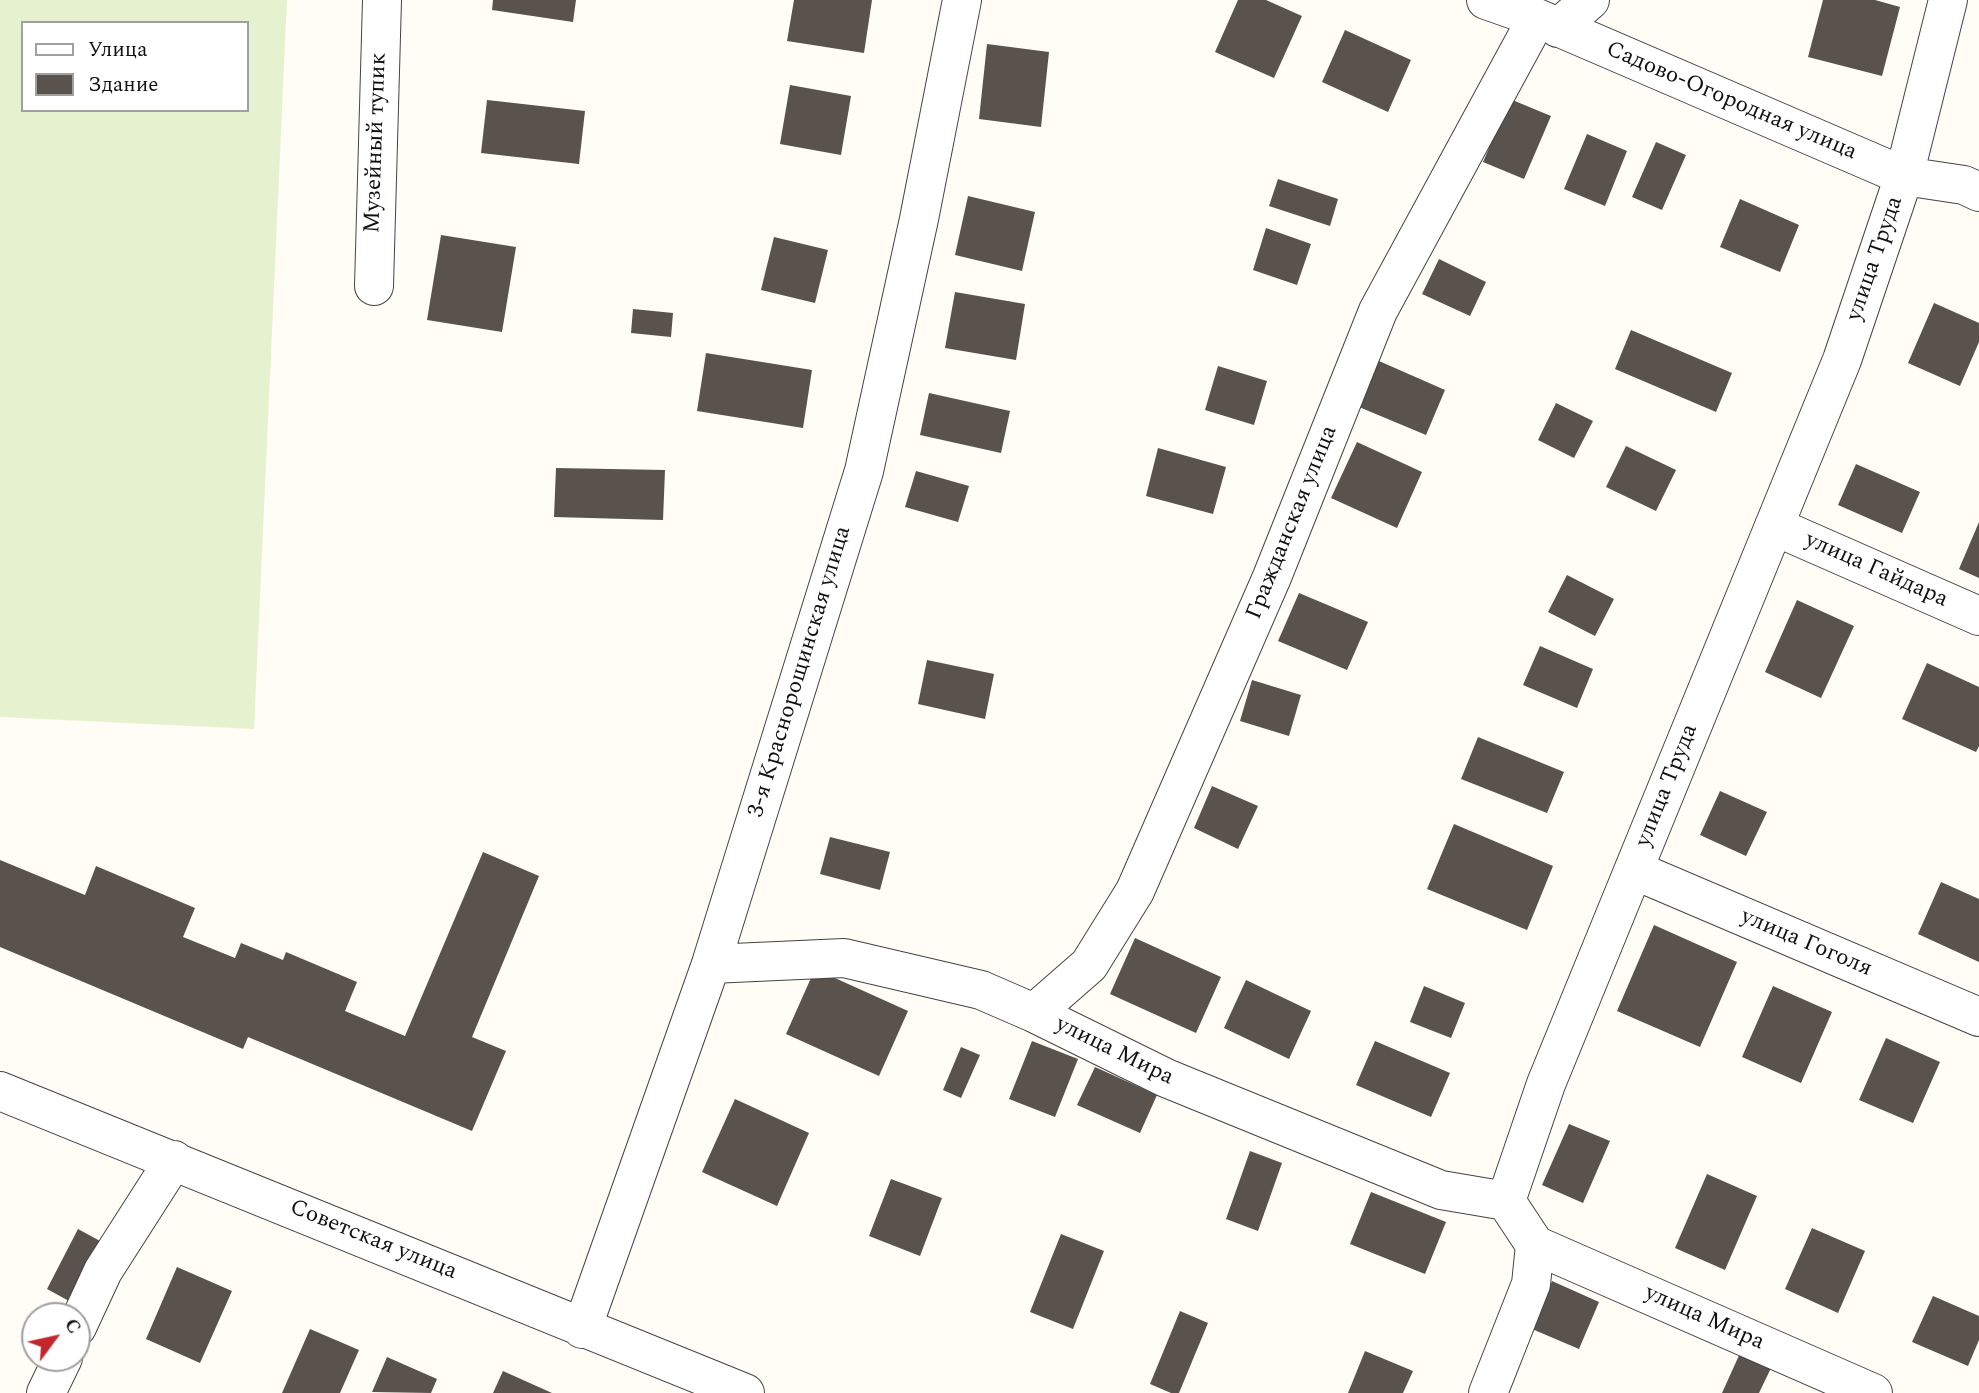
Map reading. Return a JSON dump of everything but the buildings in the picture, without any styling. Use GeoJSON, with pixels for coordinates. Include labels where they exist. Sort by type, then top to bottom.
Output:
{"type":"FeatureCollection","features":[{"type":"Feature","properties":{"kind":"street","name":"Музейный тупик"},"geometry":{"type":"LineString","coordinates":[[374,286],[382,0]]}},
{"type":"Feature","properties":{"kind":"street","name":"3-я Краснорощинская улица"},"geometry":{"type":"LineString","coordinates":[[582,1329],[711,964],[864,471],[919,219],[962,0]]}},
{"type":"Feature","properties":{"kind":"street","name":"Садово-Огородная улица"},"geometry":{"type":"LineString","coordinates":[[1486,0],[1548,23],[1904,176],[1964,185],[1979,192]]}},
{"type":"Feature","properties":{"kind":"street"},"geometry":{"type":"LineString","coordinates":[[1548,23],[1590,0]]}},
{"type":"Feature","properties":{"kind":"street","name":"улица Труда"},"geometry":{"type":"LineString","coordinates":[[1506,1201],[1546,1084],[1842,360],[1904,176],[1948,0]]}},
{"type":"Feature","properties":{"kind":"street","name":"Гражданская улица"},"geometry":{"type":"LineString","coordinates":[[1034,1013],[1089,965],[1135,891],[1272,577],[1378,311],[1548,23]]}},
{"type":"Feature","properties":{"kind":"street","name":"улица Гайдара"},"geometry":{"type":"LineString","coordinates":[[1774,526],[1979,617]]}},
{"type":"Feature","properties":{"kind":"street","name":"улица Гоголя"},"geometry":{"type":"LineString","coordinates":[[1634,870],[1979,1017]]}},
{"type":"Feature","properties":{"kind":"street","name":"улица Мира"},"geometry":{"type":"LineString","coordinates":[[711,964],[844,958],[981,990],[1166,1078],[1441,1190],[1506,1201]]}},
{"type":"Feature","properties":{"kind":"street","name":"Советская улица"},"geometry":{"type":"LineString","coordinates":[[0,1091],[482,1285],[582,1329],[697,1385],[745,1393]]}},
{"type":"Feature","properties":{"kind":"street"},"geometry":{"type":"LineString","coordinates":[[89,1302],[103,1271],[174,1160]]}},
{"type":"Feature","properties":{"kind":"street"},"geometry":{"type":"LineString","coordinates":[[1488,1393],[1531,1284],[1535,1245],[1506,1201]]}},
{"type":"Feature","properties":{"kind":"street","name":"улица Мира"},"geometry":{"type":"LineString","coordinates":[[1535,1245],[1873,1393]]}},
{"type":"Feature","properties":{"kind":"street"},"geometry":{"type":"LineString","coordinates":[[46,1393],[56,1372]]}},
{"type":"Feature","properties":{"kind":"green space"},"geometry":{"type":"Polygon","coordinates":[[[0,0],[287,0],[254,729],[0,717],[0,0]]]}}]}
